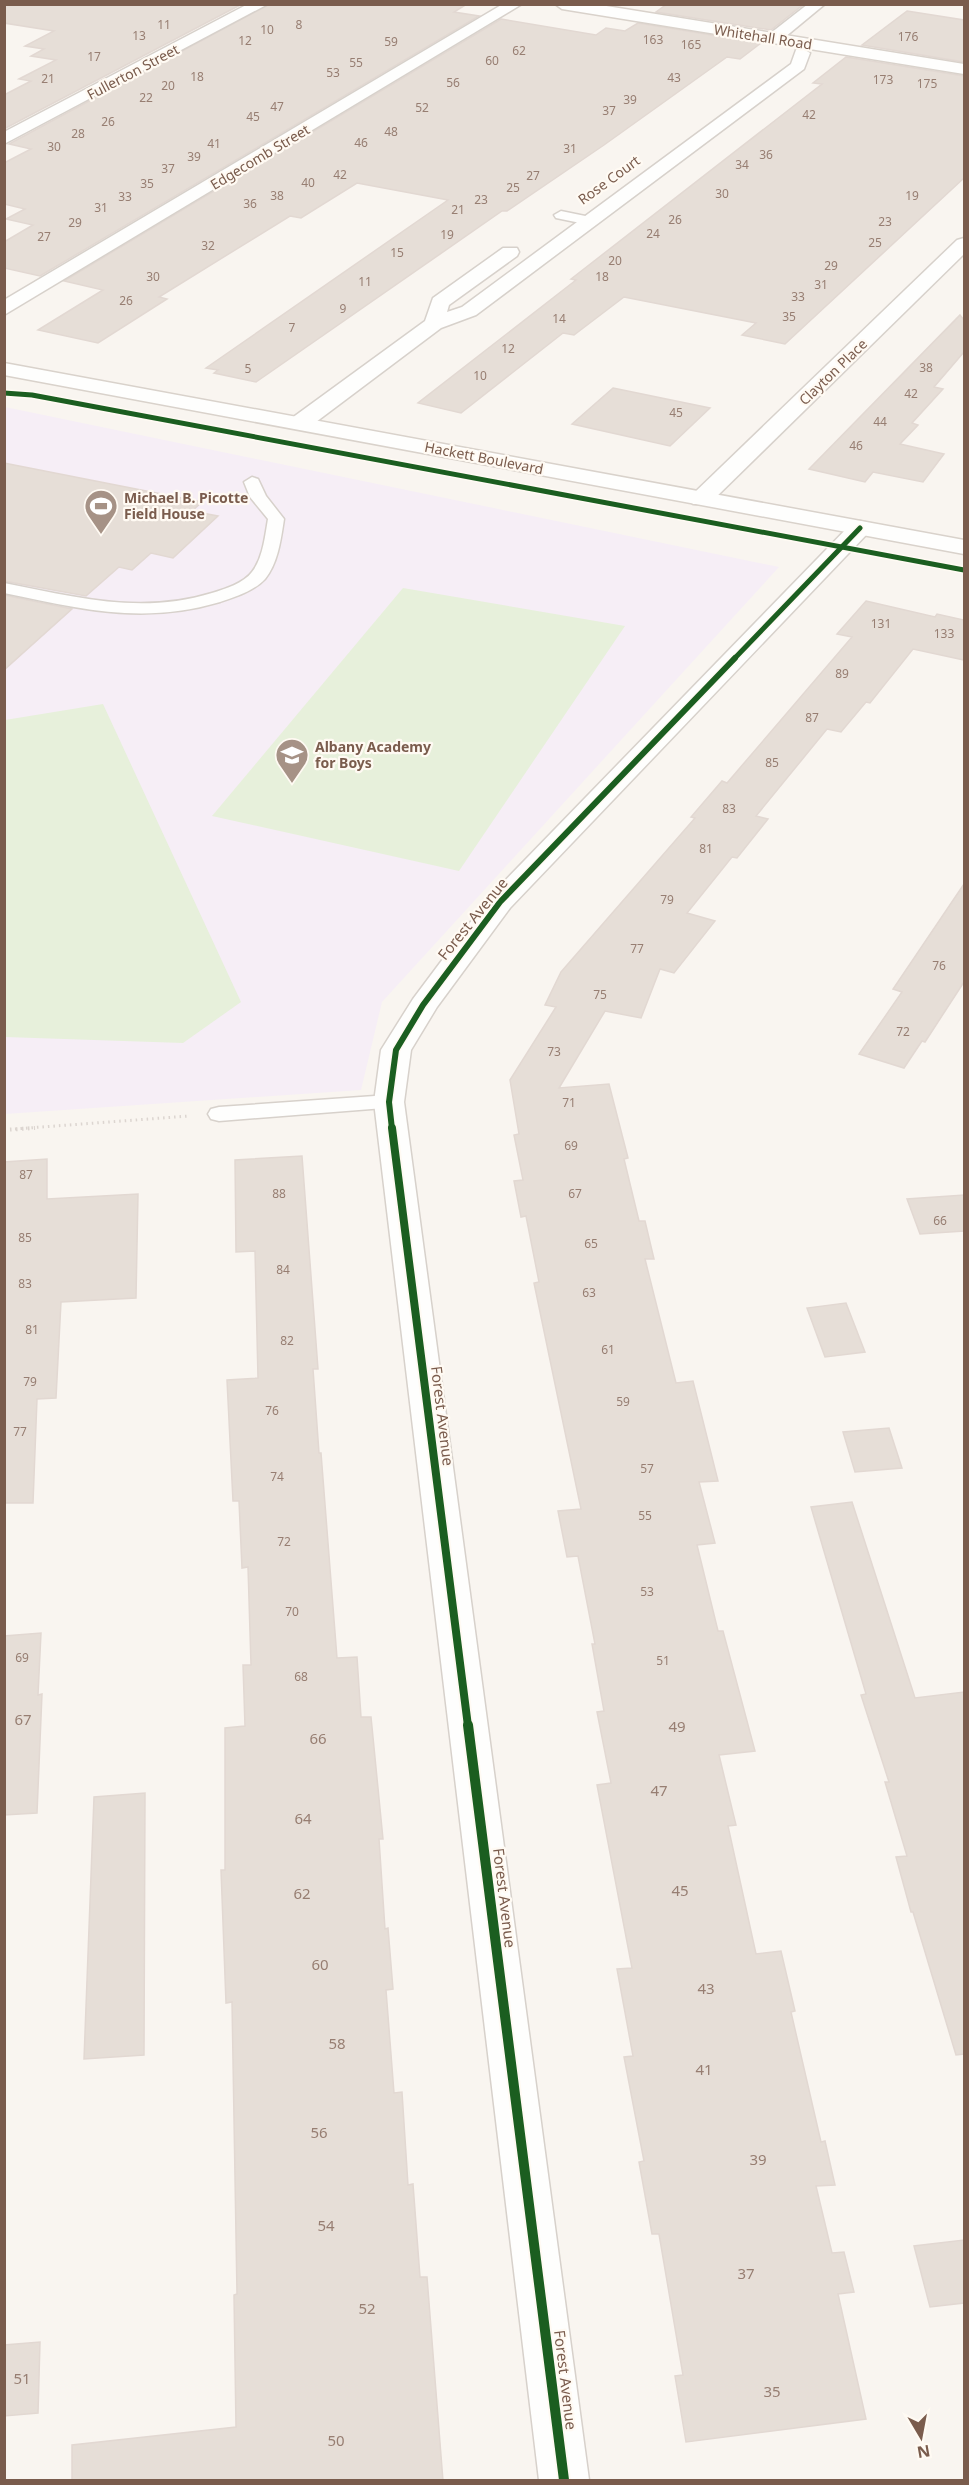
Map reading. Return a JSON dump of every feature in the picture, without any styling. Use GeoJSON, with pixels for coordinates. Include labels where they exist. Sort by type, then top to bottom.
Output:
{"type":"FeatureCollection","features":[{"type":"Feature","properties":{"kind":"street","name":"Fullerton Street"},"geometry":{"type":"LineString","coordinates":[[4,139],[261,4]]}},
{"type":"Feature","properties":{"kind":"street","name":"Edgecomb Street"},"geometry":{"type":"LineString","coordinates":[[4,309],[515,4]]}},
{"type":"Feature","properties":{"kind":"street","name":"Whitehall Road"},"geometry":{"type":"LineString","coordinates":[[562,4],[773,39],[807,49],[964,69]]}},
{"type":"Feature","properties":{"kind":"street"},"geometry":{"type":"LineString","coordinates":[[773,39],[818,4]]}},
{"type":"Feature","properties":{"kind":"street"},"geometry":{"type":"LineString","coordinates":[[772,62],[807,49]]}},
{"type":"Feature","properties":{"kind":"street","name":"Rose Court"},"geometry":{"type":"LineString","coordinates":[[300,423],[434,324],[469,311],[798,66],[807,49]]}},
{"type":"Feature","properties":{"kind":"street","name":"Rose Court"},"geometry":{"type":"LineString","coordinates":[[543,228],[580,201]]}},
{"type":"Feature","properties":{"kind":"street","name":"Rose Court"},"geometry":{"type":"LineString","coordinates":[[434,324],[440,302],[524,242]]}},
{"type":"Feature","properties":{"kind":"street","name":"Clayton Place"},"geometry":{"type":"LineString","coordinates":[[701,499],[964,244]]}},
{"type":"Feature","properties":{"kind":"street","name":"Hackett Boulevard"},"geometry":{"type":"LineString","coordinates":[[4,369],[964,547]]}},
{"type":"Feature","properties":{"kind":"street","name":"Forest Avenue"},"geometry":{"type":"LineString","coordinates":[[564,2481],[389,1102],[396,1050],[423,1005],[500,902],[860,528]]}},
{"type":"Feature","properties":{"kind":"lane"},"geometry":{"type":"LineString","coordinates":[[561,215],[590,220]]}},
{"type":"Feature","properties":{"kind":"lane"},"geometry":{"type":"LineString","coordinates":[[4,588],[113,610],[178,607],[221,596],[256,578],[270,550],[276,519],[258,497],[252,482]]}},
{"type":"Feature","properties":{"kind":"lane"},"geometry":{"type":"LineString","coordinates":[[219,1114],[389,1102]]}},
{"type":"Feature","properties":{"kind":"path"},"geometry":{"type":"LineString","coordinates":[[4,1130],[219,1114]]}},
{"type":"Feature","properties":{"kind":"shaded area","name":"Albany Academy for Boys"},"geometry":{"type":"Polygon","coordinates":[[[5,407],[779,567],[382,1002],[361,1090],[5,1114],[5,407]]]}},
{"type":"Feature","properties":{"kind":"green space"},"geometry":{"type":"Polygon","coordinates":[[[403,588],[625,626],[459,871],[212,816],[403,588]]]}},
{"type":"Feature","properties":{"kind":"green space"},"geometry":{"type":"Polygon","coordinates":[[[103,704],[241,1002],[183,1043],[5,1037],[5,720],[103,704]]]}},
{"type":"Feature","properties":{"kind":"building"},"geometry":{"type":"Polygon","coordinates":[[[5,4],[242,4],[4,129],[4,95],[31,81],[19,79],[56,60],[31,56],[44,49],[25,46],[54,31],[4,23],[5,4]]]}},
{"type":"Feature","properties":{"kind":"building"},"geometry":{"type":"Polygon","coordinates":[[[270,4],[467,4],[454,12],[479,16],[40,276],[4,268],[4,242],[33,225],[6,219],[25,209],[4,204],[4,163],[31,149],[9,144],[270,4]]]}},
{"type":"Feature","properties":{"kind":"building"},"geometry":{"type":"Polygon","coordinates":[[[667,4],[804,4],[771,30],[656,12],[667,4]]]}},
{"type":"Feature","properties":{"kind":"building"},"geometry":{"type":"Polygon","coordinates":[[[907,11],[964,20],[964,62],[862,45],[907,11]]]}},
{"type":"Feature","properties":{"kind":"building"},"geometry":{"type":"Polygon","coordinates":[[[501,19],[596,35],[606,28],[625,31],[638,23],[761,43],[740,59],[727,57],[604,145],[507,211],[502,211],[256,382],[214,373],[218,370],[206,368],[448,200],[357,183],[301,218],[290,216],[159,297],[167,299],[98,343],[38,330],[103,290],[64,281],[501,19]]]}},
{"type":"Feature","properties":{"kind":"building"},"geometry":{"type":"Polygon","coordinates":[[[846,57],[964,76],[964,178],[785,344],[742,335],[756,323],[624,297],[574,335],[563,333],[461,413],[418,403],[576,280],[571,279],[822,84],[813,83],[846,57]]]}},
{"type":"Feature","properties":{"kind":"building"},"geometry":{"type":"Polygon","coordinates":[[[960,315],[964,320],[964,352],[934,387],[943,389],[912,423],[918,425],[900,444],[944,454],[923,482],[873,472],[865,482],[809,469],[960,315]]]}},
{"type":"Feature","properties":{"kind":"building"},"geometry":{"type":"Polygon","coordinates":[[[613,388],[710,408],[670,446],[572,424],[613,388]]]}},
{"type":"Feature","properties":{"kind":"building","name":"Michael B. Picotte Field House"},"geometry":{"type":"Polygon","coordinates":[[[4,463],[202,502],[192,511],[218,516],[173,558],[151,553],[132,570],[119,567],[86,596],[4,581],[4,463]]]}},
{"type":"Feature","properties":{"kind":"building"},"geometry":{"type":"Polygon","coordinates":[[[4,595],[72,609],[4,670],[4,595]]]}},
{"type":"Feature","properties":{"kind":"building"},"geometry":{"type":"Polygon","coordinates":[[[866,601],[935,617],[937,614],[964,620],[964,660],[913,649],[870,703],[866,702],[841,732],[827,729],[756,816],[768,819],[737,858],[732,857],[687,913],[715,921],[674,973],[660,969],[641,1018],[605,1011],[559,1088],[609,1084],[628,1158],[624,1159],[639,1221],[645,1221],[654,1259],[645,1259],[676,1383],[693,1381],[718,1481],[699,1482],[715,1543],[697,1545],[718,1631],[723,1631],[755,1751],[719,1755],[736,1825],[728,1826],[756,1954],[781,1951],[795,2011],[791,2012],[821,2142],[825,2141],[835,2185],[816,2186],[832,2253],[844,2252],[854,2292],[838,2294],[866,2419],[686,2442],[675,2376],[683,2375],[659,2234],[652,2234],[639,2162],[644,2161],[624,2057],[633,2056],[617,1969],[632,1968],[597,1785],[611,1783],[597,1712],[604,1711],[592,1644],[595,1644],[578,1556],[567,1557],[558,1511],[581,1509],[534,1283],[539,1282],[526,1216],[521,1217],[514,1181],[523,1180],[514,1135],[519,1134],[510,1080],[556,1007],[545,1005],[561,972],[695,818],[691,817],[722,781],[727,783],[852,637],[837,634],[866,601]]]}},
{"type":"Feature","properties":{"kind":"building"},"geometry":{"type":"Polygon","coordinates":[[[964,884],[964,982],[925,1042],[922,1041],[904,1068],[859,1054],[902,992],[893,989],[964,884]]]}},
{"type":"Feature","properties":{"kind":"building"},"geometry":{"type":"Polygon","coordinates":[[[302,1156],[318,1369],[313,1369],[337,1658],[357,1657],[361,1717],[371,1717],[383,1839],[379,1839],[385,1929],[388,1928],[393,1989],[386,1990],[394,2093],[402,2092],[408,2185],[413,2184],[420,2277],[427,2277],[443,2481],[72,2481],[72,2445],[236,2427],[234,2295],[237,2294],[232,2002],[226,2003],[221,1870],[225,1870],[225,1728],[245,1726],[243,1665],[251,1665],[248,1567],[242,1568],[239,1501],[233,1501],[227,1380],[258,1378],[255,1251],[236,1252],[235,1160],[302,1156]]]}},
{"type":"Feature","properties":{"kind":"building"},"geometry":{"type":"Polygon","coordinates":[[[47,1159],[47,1199],[138,1194],[136,1298],[61,1302],[56,1398],[37,1399],[33,1503],[4,1503],[4,1162],[47,1159]]]}},
{"type":"Feature","properties":{"kind":"building"},"geometry":{"type":"Polygon","coordinates":[[[964,1195],[964,1231],[920,1234],[907,1199],[964,1195]]]}},
{"type":"Feature","properties":{"kind":"building"},"geometry":{"type":"Polygon","coordinates":[[[846,1303],[865,1352],[825,1357],[807,1308],[846,1303]]]}},
{"type":"Feature","properties":{"kind":"building"},"geometry":{"type":"Polygon","coordinates":[[[889,1428],[902,1468],[855,1472],[843,1432],[889,1428]]]}},
{"type":"Feature","properties":{"kind":"building"},"geometry":{"type":"Polygon","coordinates":[[[852,1502],[915,1698],[964,1692],[964,2054],[956,2055],[913,1912],[911,1912],[896,1857],[907,1856],[885,1782],[889,1782],[861,1695],[866,1694],[811,1507],[852,1502]]]}},
{"type":"Feature","properties":{"kind":"building"},"geometry":{"type":"Polygon","coordinates":[[[41,1633],[38,1695],[42,1694],[37,1813],[4,1815],[4,1636],[41,1633]]]}},
{"type":"Feature","properties":{"kind":"building"},"geometry":{"type":"Polygon","coordinates":[[[145,1793],[144,2055],[84,2059],[94,1797],[145,1793]]]}},
{"type":"Feature","properties":{"kind":"building"},"geometry":{"type":"Polygon","coordinates":[[[964,2240],[964,2303],[930,2307],[914,2246],[964,2240]]]}},
{"type":"Feature","properties":{"kind":"building"},"geometry":{"type":"Polygon","coordinates":[[[40,2342],[38,2413],[4,2416],[4,2345],[40,2342]]]}},
{"type":"Feature","properties":{"kind":"cycle path"},"geometry":{"type":"LineString","coordinates":[[4,393],[32,395],[964,570]]}},
{"type":"Feature","properties":{"kind":"cycle path"},"geometry":{"type":"LineString","coordinates":[[564,2480],[389,1102],[396,1050],[423,1005],[500,902],[860,528]]}},
{"type":"Feature","properties":{"kind":"place","name":"Michael B. Picotte Field House"},"geometry":{"type":"Point","coordinates":[101,535]}},
{"type":"Feature","properties":{"kind":"place","name":"Albany Academy for Boys"},"geometry":{"type":"Point","coordinates":[292,784]}}]}
